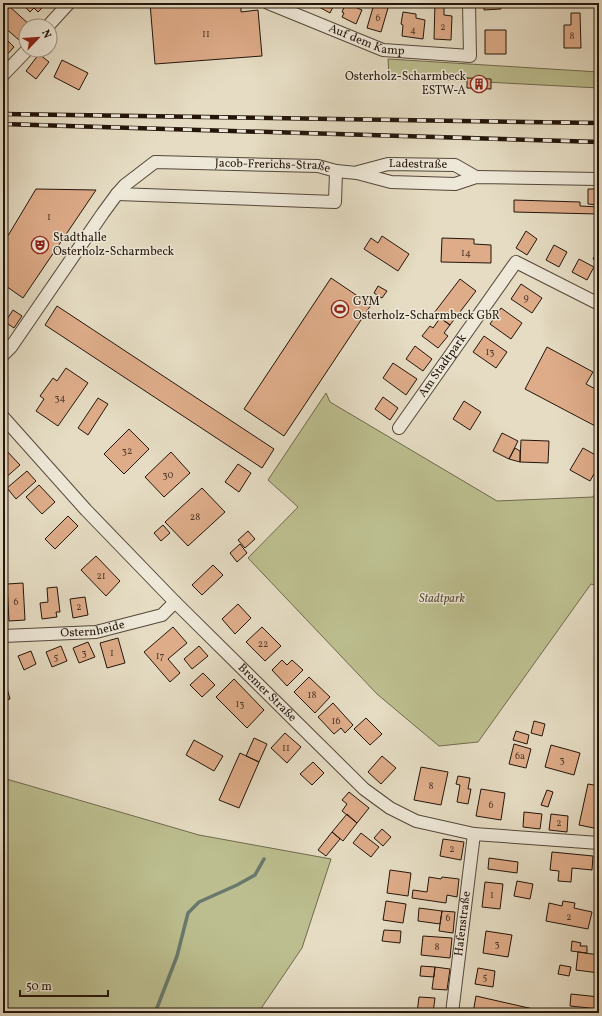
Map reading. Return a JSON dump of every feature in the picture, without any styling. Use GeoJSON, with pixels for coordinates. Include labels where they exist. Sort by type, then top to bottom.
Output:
{"type":"FeatureCollection","features":[{"type":"Feature","properties":{"kind":"street"},"geometry":{"type":"LineString","coordinates":[[55,18],[69,3]]}},
{"type":"Feature","properties":{"kind":"street","name":"Auf dem Kamp"},"geometry":{"type":"LineString","coordinates":[[268,3],[383,50],[470,56],[469,3]]}},
{"type":"Feature","properties":{"kind":"street"},"geometry":{"type":"LineString","coordinates":[[3,74],[19,58]]}},
{"type":"Feature","properties":{"kind":"street","name":"Jacob-Frerichs-Straße"},"geometry":{"type":"LineString","coordinates":[[3,355],[11,347],[103,212],[117,194],[125,185],[155,162],[318,166],[336,172],[335,202],[117,194]]}},
{"type":"Feature","properties":{"kind":"street","name":"Ladestraße"},"geometry":{"type":"LineString","coordinates":[[357,173],[388,164],[455,165],[476,176]]}},
{"type":"Feature","properties":{"kind":"street","name":"Ladestraße"},"geometry":{"type":"LineString","coordinates":[[336,172],[357,173],[391,182],[455,184],[476,176],[599,179]]}},
{"type":"Feature","properties":{"kind":"street","name":"Am Stadtpark"},"geometry":{"type":"LineString","coordinates":[[399,428],[516,262],[599,304]]}},
{"type":"Feature","properties":{"kind":"street","name":"Bremer Straße"},"geometry":{"type":"LineString","coordinates":[[3,417],[86,510],[175,602],[364,789],[390,808],[416,821],[474,834],[599,843]]}},
{"type":"Feature","properties":{"kind":"street","name":"Osternheide"},"geometry":{"type":"LineString","coordinates":[[3,636],[96,632],[162,615],[175,602]]}},
{"type":"Feature","properties":{"kind":"street","name":"Hafenstraße"},"geometry":{"type":"LineString","coordinates":[[452,1013],[474,834]]}},
{"type":"Feature","properties":{"kind":"green space"},"geometry":{"type":"Polygon","coordinates":[[[388,59],[599,72],[599,88],[389,77],[388,59]]]}},
{"type":"Feature","properties":{"kind":"green space","name":"Stadtpark"},"geometry":{"type":"Polygon","coordinates":[[[326,393],[330,402],[497,501],[593,497],[599,486],[599,586],[591,584],[478,742],[439,746],[377,694],[248,558],[298,507],[268,480],[326,393]]]}},
{"type":"Feature","properties":{"kind":"green space"},"geometry":{"type":"Polygon","coordinates":[[[3,778],[199,835],[331,859],[302,948],[262,1007],[264,1013],[3,1013],[3,778]]]}},
{"type":"Feature","properties":{"kind":"building"},"geometry":{"type":"Polygon","coordinates":[[[21,3],[47,3],[38,12],[34,8],[30,12],[21,3]]]}},
{"type":"Feature","properties":{"kind":"building"},"geometry":{"type":"Polygon","coordinates":[[[150,3],[241,3],[241,12],[258,10],[262,56],[155,64],[150,3]]]}},
{"type":"Feature","properties":{"kind":"building"},"geometry":{"type":"Polygon","coordinates":[[[320,3],[335,3],[330,13],[319,7],[320,3]]]}},
{"type":"Feature","properties":{"kind":"building"},"geometry":{"type":"Polygon","coordinates":[[[346,3],[359,3],[357,8],[362,10],[356,24],[342,17],[344,13],[342,12],[346,3]]]}},
{"type":"Feature","properties":{"kind":"building"},"geometry":{"type":"Polygon","coordinates":[[[435,3],[444,3],[444,15],[452,16],[451,40],[434,39],[435,3]]]}},
{"type":"Feature","properties":{"kind":"building"},"geometry":{"type":"Polygon","coordinates":[[[484,3],[501,3],[501,9],[484,10],[484,3]]]}},
{"type":"Feature","properties":{"kind":"building"},"geometry":{"type":"Polygon","coordinates":[[[374,4],[388,8],[381,32],[367,28],[374,4]]]}},
{"type":"Feature","properties":{"kind":"building"},"geometry":{"type":"Polygon","coordinates":[[[10,7],[22,18],[18,18],[18,39],[3,26],[3,14],[10,7]]]}},
{"type":"Feature","properties":{"kind":"building"},"geometry":{"type":"Polygon","coordinates":[[[403,12],[416,14],[416,18],[425,20],[423,39],[402,36],[403,25],[401,24],[403,12]]]}},
{"type":"Feature","properties":{"kind":"building"},"geometry":{"type":"Polygon","coordinates":[[[571,13],[580,13],[581,48],[564,48],[564,25],[571,25],[571,13]]]}},
{"type":"Feature","properties":{"kind":"building"},"geometry":{"type":"Polygon","coordinates":[[[485,30],[506,30],[506,54],[485,54],[485,30]]]}},
{"type":"Feature","properties":{"kind":"building"},"geometry":{"type":"Polygon","coordinates":[[[3,36],[14,47],[3,59],[3,36]]]}},
{"type":"Feature","properties":{"kind":"building"},"geometry":{"type":"Polygon","coordinates":[[[36,58],[44,58],[49,62],[36,79],[26,71],[36,58]]]}},
{"type":"Feature","properties":{"kind":"building"},"geometry":{"type":"Polygon","coordinates":[[[62,60],[88,73],[79,90],[54,77],[62,60]]]}},
{"type":"Feature","properties":{"kind":"building","name":"Osterholz-Scharmbeck ESTW-A"},"geometry":{"type":"Polygon","coordinates":[[[467,78],[491,79],[491,89],[467,88],[467,78]]]}},
{"type":"Feature","properties":{"kind":"building","name":"Stadthalle Osterholz-Scharmbeck"},"geometry":{"type":"Polygon","coordinates":[[[36,189],[96,190],[23,298],[3,284],[3,244],[36,189]]]}},
{"type":"Feature","properties":{"kind":"building"},"geometry":{"type":"Polygon","coordinates":[[[588,189],[599,189],[599,205],[588,204],[588,189]]]}},
{"type":"Feature","properties":{"kind":"building"},"geometry":{"type":"Polygon","coordinates":[[[514,200],[580,202],[580,206],[599,207],[599,214],[514,212],[514,200]]]}},
{"type":"Feature","properties":{"kind":"building"},"geometry":{"type":"Polygon","coordinates":[[[526,231],[537,239],[527,255],[516,248],[526,231]]]}},
{"type":"Feature","properties":{"kind":"building"},"geometry":{"type":"Polygon","coordinates":[[[382,236],[409,254],[398,271],[364,249],[371,238],[378,243],[382,236]]]}},
{"type":"Feature","properties":{"kind":"building"},"geometry":{"type":"Polygon","coordinates":[[[442,238],[474,239],[474,244],[491,245],[491,263],[441,262],[442,238]]]}},
{"type":"Feature","properties":{"kind":"building"},"geometry":{"type":"Polygon","coordinates":[[[554,245],[567,252],[559,267],[546,260],[554,245]]]}},
{"type":"Feature","properties":{"kind":"building"},"geometry":{"type":"Polygon","coordinates":[[[599,248],[599,262],[593,259],[599,248]]]}},
{"type":"Feature","properties":{"kind":"building"},"geometry":{"type":"Polygon","coordinates":[[[579,259],[594,267],[587,280],[572,272],[579,259]]]}},
{"type":"Feature","properties":{"kind":"building"},"geometry":{"type":"Polygon","coordinates":[[[331,278],[371,305],[284,436],[244,409],[331,278]]]}},
{"type":"Feature","properties":{"kind":"building"},"geometry":{"type":"Polygon","coordinates":[[[460,279],[476,291],[450,325],[434,313],[460,279]]]}},
{"type":"Feature","properties":{"kind":"building"},"geometry":{"type":"Polygon","coordinates":[[[521,284],[542,298],[532,313],[511,299],[521,284]]]}},
{"type":"Feature","properties":{"kind":"building"},"geometry":{"type":"Polygon","coordinates":[[[378,286],[387,291],[382,298],[374,293],[378,286]]]}},
{"type":"Feature","properties":{"kind":"building"},"geometry":{"type":"Polygon","coordinates":[[[57,306],[274,449],[262,468],[45,325],[57,306]]]}},
{"type":"Feature","properties":{"kind":"building"},"geometry":{"type":"Polygon","coordinates":[[[501,308],[522,323],[511,339],[490,324],[501,308]]]}},
{"type":"Feature","properties":{"kind":"building"},"geometry":{"type":"Polygon","coordinates":[[[13,310],[22,316],[14,328],[5,322],[13,310]]]}},
{"type":"Feature","properties":{"kind":"building"},"geometry":{"type":"Polygon","coordinates":[[[440,318],[450,325],[444,333],[448,336],[438,348],[422,336],[430,326],[433,328],[440,318]]]}},
{"type":"Feature","properties":{"kind":"building"},"geometry":{"type":"Polygon","coordinates":[[[484,336],[507,352],[496,368],[473,352],[484,336]]]}},
{"type":"Feature","properties":{"kind":"building"},"geometry":{"type":"Polygon","coordinates":[[[415,346],[432,359],[423,371],[406,359],[415,346]]]}},
{"type":"Feature","properties":{"kind":"building"},"geometry":{"type":"Polygon","coordinates":[[[547,347],[593,372],[586,384],[599,391],[599,428],[525,389],[547,347]]]}},
{"type":"Feature","properties":{"kind":"building"},"geometry":{"type":"Polygon","coordinates":[[[393,363],[417,379],[406,395],[383,378],[393,363]]]}},
{"type":"Feature","properties":{"kind":"building"},"geometry":{"type":"Polygon","coordinates":[[[66,368],[88,383],[58,426],[36,411],[44,399],[40,396],[53,378],[57,381],[66,368]]]}},
{"type":"Feature","properties":{"kind":"building"},"geometry":{"type":"Polygon","coordinates":[[[383,397],[398,408],[390,420],[375,409],[383,397]]]}},
{"type":"Feature","properties":{"kind":"building"},"geometry":{"type":"Polygon","coordinates":[[[98,398],[108,404],[88,435],[78,428],[98,398]]]}},
{"type":"Feature","properties":{"kind":"building"},"geometry":{"type":"Polygon","coordinates":[[[464,401],[481,412],[470,430],[453,419],[464,401]]]}},
{"type":"Feature","properties":{"kind":"building"},"geometry":{"type":"Polygon","coordinates":[[[129,429],[149,449],[124,474],[104,454],[129,429]]]}},
{"type":"Feature","properties":{"kind":"building"},"geometry":{"type":"Polygon","coordinates":[[[502,433],[518,441],[509,459],[493,451],[502,433]]]}},
{"type":"Feature","properties":{"kind":"building"},"geometry":{"type":"Polygon","coordinates":[[[521,440],[549,441],[548,463],[520,462],[521,440]]]}},
{"type":"Feature","properties":{"kind":"building"},"geometry":{"type":"Polygon","coordinates":[[[4,448],[20,465],[3,480],[3,449],[4,448]]]}},
{"type":"Feature","properties":{"kind":"building"},"geometry":{"type":"Polygon","coordinates":[[[515,448],[520,451],[520,462],[509,459],[515,448]]]}},
{"type":"Feature","properties":{"kind":"building"},"geometry":{"type":"Polygon","coordinates":[[[583,448],[599,457],[599,476],[594,474],[590,481],[570,470],[583,448]]]}},
{"type":"Feature","properties":{"kind":"building"},"geometry":{"type":"Polygon","coordinates":[[[171,452],[190,473],[164,497],[145,477],[171,452]]]}},
{"type":"Feature","properties":{"kind":"building"},"geometry":{"type":"Polygon","coordinates":[[[238,464],[251,473],[239,492],[225,482],[238,464]]]}},
{"type":"Feature","properties":{"kind":"building"},"geometry":{"type":"Polygon","coordinates":[[[27,471],[36,481],[16,499],[7,488],[27,471]]]}},
{"type":"Feature","properties":{"kind":"building"},"geometry":{"type":"Polygon","coordinates":[[[39,485],[55,502],[42,514],[26,497],[39,485]]]}},
{"type":"Feature","properties":{"kind":"building"},"geometry":{"type":"Polygon","coordinates":[[[202,488],[225,512],[188,546],[165,522],[202,488]]]}},
{"type":"Feature","properties":{"kind":"building"},"geometry":{"type":"Polygon","coordinates":[[[68,516],[78,526],[55,549],[45,539],[68,516]]]}},
{"type":"Feature","properties":{"kind":"building"},"geometry":{"type":"Polygon","coordinates":[[[163,525],[170,533],[161,541],[154,533],[163,525]]]}},
{"type":"Feature","properties":{"kind":"building"},"geometry":{"type":"Polygon","coordinates":[[[248,531],[255,539],[245,548],[238,540],[248,531]]]}},
{"type":"Feature","properties":{"kind":"building"},"geometry":{"type":"Polygon","coordinates":[[[240,544],[247,553],[237,562],[230,553],[240,544]]]}},
{"type":"Feature","properties":{"kind":"building"},"geometry":{"type":"Polygon","coordinates":[[[96,556],[120,581],[106,596],[81,570],[96,556]]]}},
{"type":"Feature","properties":{"kind":"building"},"geometry":{"type":"Polygon","coordinates":[[[213,565],[223,575],[202,595],[192,585],[213,565]]]}},
{"type":"Feature","properties":{"kind":"building"},"geometry":{"type":"Polygon","coordinates":[[[23,583],[25,620],[9,621],[7,584],[23,583]]]}},
{"type":"Feature","properties":{"kind":"building"},"geometry":{"type":"Polygon","coordinates":[[[57,587],[60,612],[56,612],[57,617],[42,619],[40,603],[48,602],[47,588],[57,587]]]}},
{"type":"Feature","properties":{"kind":"building"},"geometry":{"type":"Polygon","coordinates":[[[85,597],[88,615],[73,618],[70,599],[85,597]]]}},
{"type":"Feature","properties":{"kind":"building"},"geometry":{"type":"Polygon","coordinates":[[[238,604],[251,618],[235,634],[222,619],[238,604]]]}},
{"type":"Feature","properties":{"kind":"building"},"geometry":{"type":"Polygon","coordinates":[[[173,627],[187,643],[168,659],[180,673],[170,682],[144,652],[173,627]]]}},
{"type":"Feature","properties":{"kind":"building"},"geometry":{"type":"Polygon","coordinates":[[[262,627],[281,646],[265,661],[246,642],[262,627]]]}},
{"type":"Feature","properties":{"kind":"building"},"geometry":{"type":"Polygon","coordinates":[[[118,638],[125,663],[107,668],[100,643],[118,638]]]}},
{"type":"Feature","properties":{"kind":"building"},"geometry":{"type":"Polygon","coordinates":[[[88,642],[95,657],[79,663],[73,648],[88,642]]]}},
{"type":"Feature","properties":{"kind":"building"},"geometry":{"type":"Polygon","coordinates":[[[61,646],[67,661],[52,667],[46,652],[61,646]]]}},
{"type":"Feature","properties":{"kind":"building"},"geometry":{"type":"Polygon","coordinates":[[[199,646],[208,656],[192,669],[184,659],[199,646]]]}},
{"type":"Feature","properties":{"kind":"building"},"geometry":{"type":"Polygon","coordinates":[[[31,651],[36,664],[24,670],[18,656],[31,651]]]}},
{"type":"Feature","properties":{"kind":"building"},"geometry":{"type":"Polygon","coordinates":[[[282,660],[287,665],[292,660],[303,670],[287,686],[272,670],[282,660]]]}},
{"type":"Feature","properties":{"kind":"building"},"geometry":{"type":"Polygon","coordinates":[[[203,673],[215,685],[202,697],[190,685],[203,673]]]}},
{"type":"Feature","properties":{"kind":"building"},"geometry":{"type":"Polygon","coordinates":[[[3,674],[10,699],[3,701],[3,674]]]}},
{"type":"Feature","properties":{"kind":"building"},"geometry":{"type":"Polygon","coordinates":[[[309,677],[330,697],[315,713],[294,692],[309,677]]]}},
{"type":"Feature","properties":{"kind":"building"},"geometry":{"type":"Polygon","coordinates":[[[234,679],[264,710],[247,728],[216,697],[234,679]]]}},
{"type":"Feature","properties":{"kind":"building"},"geometry":{"type":"Polygon","coordinates":[[[333,703],[353,725],[345,733],[341,728],[334,734],[318,717],[333,703]]]}},
{"type":"Feature","properties":{"kind":"building"},"geometry":{"type":"Polygon","coordinates":[[[366,718],[382,734],[370,745],[354,729],[366,718]]]}},
{"type":"Feature","properties":{"kind":"building"},"geometry":{"type":"Polygon","coordinates":[[[534,721],[545,724],[542,736],[531,733],[534,721]]]}},
{"type":"Feature","properties":{"kind":"building"},"geometry":{"type":"Polygon","coordinates":[[[516,731],[529,735],[527,744],[513,740],[516,731]]]}},
{"type":"Feature","properties":{"kind":"building"},"geometry":{"type":"Polygon","coordinates":[[[285,733],[301,747],[287,763],[271,748],[285,733]]]}},
{"type":"Feature","properties":{"kind":"building"},"geometry":{"type":"Polygon","coordinates":[[[254,738],[267,744],[259,762],[246,756],[254,738]]]}},
{"type":"Feature","properties":{"kind":"building"},"geometry":{"type":"Polygon","coordinates":[[[194,740],[223,756],[214,771],[186,755],[194,740]]]}},
{"type":"Feature","properties":{"kind":"building"},"geometry":{"type":"Polygon","coordinates":[[[514,744],[531,749],[526,768],[509,764],[514,744]]]}},
{"type":"Feature","properties":{"kind":"building"},"geometry":{"type":"Polygon","coordinates":[[[551,745],[580,753],[574,775],[545,767],[551,745]]]}},
{"type":"Feature","properties":{"kind":"building"},"geometry":{"type":"Polygon","coordinates":[[[240,753],[259,762],[239,808],[219,800],[240,753]]]}},
{"type":"Feature","properties":{"kind":"building"},"geometry":{"type":"Polygon","coordinates":[[[382,756],[396,768],[381,784],[368,772],[382,756]]]}},
{"type":"Feature","properties":{"kind":"building"},"geometry":{"type":"Polygon","coordinates":[[[313,762],[324,773],[312,785],[300,774],[313,762]]]}},
{"type":"Feature","properties":{"kind":"building"},"geometry":{"type":"Polygon","coordinates":[[[421,767],[448,772],[441,805],[414,800],[421,767]]]}},
{"type":"Feature","properties":{"kind":"building"},"geometry":{"type":"Polygon","coordinates":[[[458,776],[470,778],[468,789],[471,789],[468,804],[457,802],[460,785],[456,784],[458,776]]]}},
{"type":"Feature","properties":{"kind":"building"},"geometry":{"type":"Polygon","coordinates":[[[588,784],[599,786],[599,829],[579,825],[588,784]]]}},
{"type":"Feature","properties":{"kind":"building"},"geometry":{"type":"Polygon","coordinates":[[[481,789],[505,793],[501,820],[476,816],[481,789]]]}},
{"type":"Feature","properties":{"kind":"building"},"geometry":{"type":"Polygon","coordinates":[[[547,790],[553,792],[548,807],[541,805],[547,790]]]}},
{"type":"Feature","properties":{"kind":"building"},"geometry":{"type":"Polygon","coordinates":[[[349,792],[369,808],[357,823],[342,811],[347,804],[342,800],[349,792]]]}},
{"type":"Feature","properties":{"kind":"building"},"geometry":{"type":"Polygon","coordinates":[[[524,812],[542,814],[540,829],[523,827],[524,812]]]}},
{"type":"Feature","properties":{"kind":"building"},"geometry":{"type":"Polygon","coordinates":[[[347,814],[357,823],[343,841],[332,832],[347,814]]]}},
{"type":"Feature","properties":{"kind":"building"},"geometry":{"type":"Polygon","coordinates":[[[551,814],[568,816],[567,832],[549,830],[551,814]]]}},
{"type":"Feature","properties":{"kind":"building"},"geometry":{"type":"Polygon","coordinates":[[[382,829],[391,837],[383,846],[374,838],[382,829]]]}},
{"type":"Feature","properties":{"kind":"building"},"geometry":{"type":"Polygon","coordinates":[[[332,832],[340,839],[326,856],[318,850],[332,832]]]}},
{"type":"Feature","properties":{"kind":"building"},"geometry":{"type":"Polygon","coordinates":[[[361,833],[379,847],[371,857],[353,843],[361,833]]]}},
{"type":"Feature","properties":{"kind":"building"},"geometry":{"type":"Polygon","coordinates":[[[443,839],[464,842],[461,860],[440,856],[443,839]]]}},
{"type":"Feature","properties":{"kind":"building"},"geometry":{"type":"Polygon","coordinates":[[[552,852],[593,856],[592,870],[572,868],[571,882],[558,881],[559,871],[550,870],[552,852]]]}},
{"type":"Feature","properties":{"kind":"building"},"geometry":{"type":"Polygon","coordinates":[[[489,858],[518,862],[517,873],[488,869],[489,858]]]}},
{"type":"Feature","properties":{"kind":"building"},"geometry":{"type":"Polygon","coordinates":[[[390,870],[411,873],[408,896],[387,893],[390,870]]]}},
{"type":"Feature","properties":{"kind":"building"},"geometry":{"type":"Polygon","coordinates":[[[429,877],[459,879],[457,897],[447,895],[446,903],[412,898],[413,890],[427,892],[429,877]]]}},
{"type":"Feature","properties":{"kind":"building"},"geometry":{"type":"Polygon","coordinates":[[[517,881],[533,884],[530,899],[514,896],[517,881]]]}},
{"type":"Feature","properties":{"kind":"building"},"geometry":{"type":"Polygon","coordinates":[[[485,882],[503,884],[500,909],[482,907],[485,882]]]}},
{"type":"Feature","properties":{"kind":"building"},"geometry":{"type":"Polygon","coordinates":[[[386,901],[406,904],[403,923],[383,920],[386,901]]]}},
{"type":"Feature","properties":{"kind":"building"},"geometry":{"type":"Polygon","coordinates":[[[563,901],[575,903],[574,908],[592,912],[588,929],[546,921],[549,903],[562,906],[563,901]]]}},
{"type":"Feature","properties":{"kind":"building"},"geometry":{"type":"Polygon","coordinates":[[[419,908],[442,911],[440,924],[418,921],[419,908]]]}},
{"type":"Feature","properties":{"kind":"building"},"geometry":{"type":"Polygon","coordinates":[[[442,911],[455,912],[453,933],[439,931],[442,911]]]}},
{"type":"Feature","properties":{"kind":"building"},"geometry":{"type":"Polygon","coordinates":[[[384,930],[401,931],[400,943],[382,941],[384,930]]]}},
{"type":"Feature","properties":{"kind":"building"},"geometry":{"type":"Polygon","coordinates":[[[486,931],[512,935],[508,957],[483,953],[486,931]]]}},
{"type":"Feature","properties":{"kind":"building"},"geometry":{"type":"Polygon","coordinates":[[[423,936],[452,938],[450,958],[421,955],[423,936]]]}},
{"type":"Feature","properties":{"kind":"building"},"geometry":{"type":"Polygon","coordinates":[[[572,941],[581,943],[580,946],[587,946],[587,953],[571,951],[572,941]]]}},
{"type":"Feature","properties":{"kind":"building"},"geometry":{"type":"Polygon","coordinates":[[[578,952],[599,955],[599,973],[576,970],[578,952]]]}},
{"type":"Feature","properties":{"kind":"building"},"geometry":{"type":"Polygon","coordinates":[[[560,965],[571,967],[569,976],[558,974],[560,965]]]}},
{"type":"Feature","properties":{"kind":"building"},"geometry":{"type":"Polygon","coordinates":[[[421,966],[435,967],[434,977],[420,976],[421,966]]]}},
{"type":"Feature","properties":{"kind":"building"},"geometry":{"type":"Polygon","coordinates":[[[435,967],[450,969],[447,990],[432,989],[435,967]]]}},
{"type":"Feature","properties":{"kind":"building"},"geometry":{"type":"Polygon","coordinates":[[[478,968],[495,971],[493,987],[475,984],[478,968]]]}},
{"type":"Feature","properties":{"kind":"building"},"geometry":{"type":"Polygon","coordinates":[[[571,994],[599,997],[599,1009],[570,1006],[571,994]]]}},
{"type":"Feature","properties":{"kind":"building"},"geometry":{"type":"Polygon","coordinates":[[[476,996],[542,1011],[541,1013],[473,1013],[476,996]]]}},
{"type":"Feature","properties":{"kind":"building"},"geometry":{"type":"Polygon","coordinates":[[[419,997],[435,998],[433,1013],[417,1013],[419,997]]]}},
{"type":"Feature","properties":{"kind":"waterway"},"geometry":{"type":"LineString","coordinates":[[155,1013],[177,956],[188,913],[199,902],[255,875],[264,859]]}},
{"type":"Feature","properties":{"kind":"railway"},"geometry":{"type":"LineString","coordinates":[[3,114],[599,123]]}},
{"type":"Feature","properties":{"kind":"railway"},"geometry":{"type":"LineString","coordinates":[[3,124],[599,142]]}},
{"type":"Feature","properties":{"kind":"place","name":"Osterholz-Scharmbeck ESTW-A"},"geometry":{"type":"Point","coordinates":[479,84]}},
{"type":"Feature","properties":{"kind":"place","name":"Stadthalle Osterholz-Scharmbeck"},"geometry":{"type":"Point","coordinates":[40,245]}},
{"type":"Feature","properties":{"kind":"place","name":"GYM Osterholz-Scharmbeck GbR"},"geometry":{"type":"Point","coordinates":[340,309]}}]}
